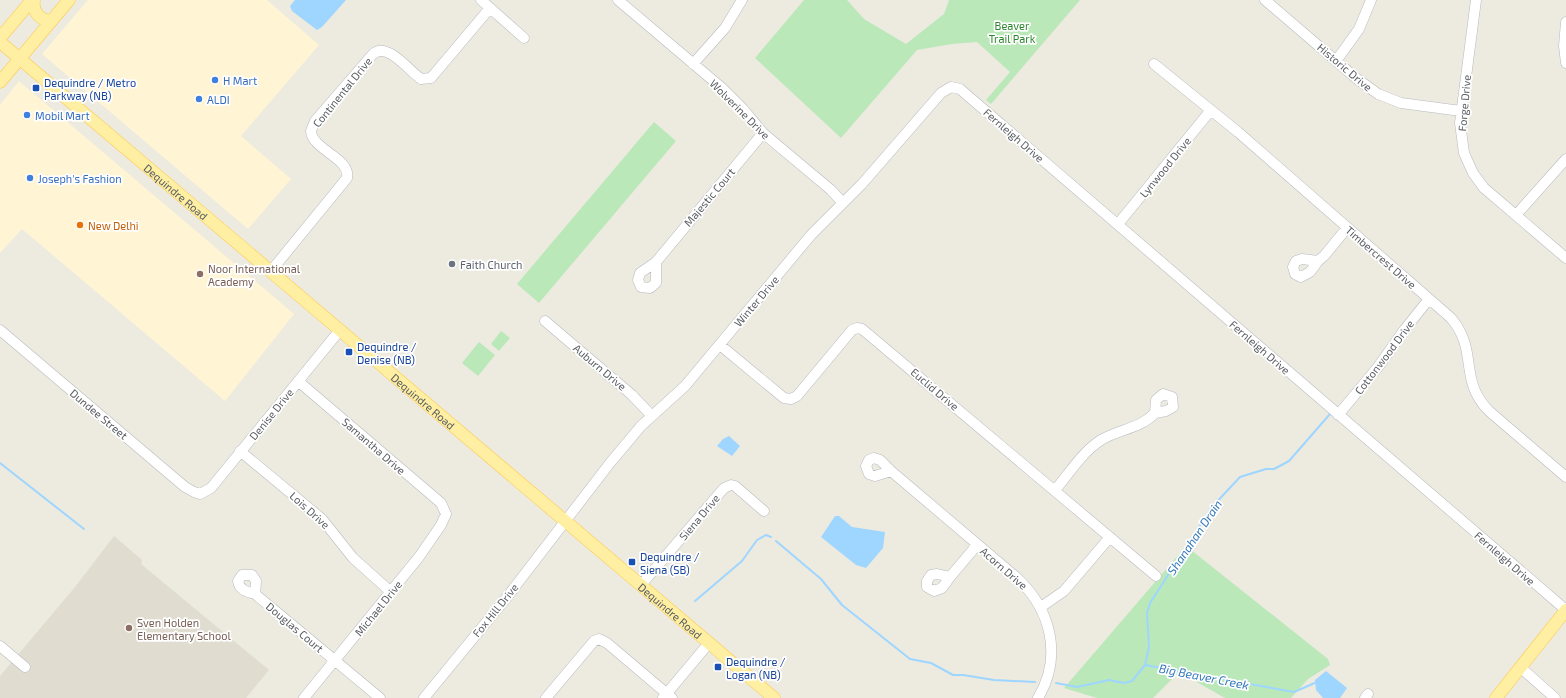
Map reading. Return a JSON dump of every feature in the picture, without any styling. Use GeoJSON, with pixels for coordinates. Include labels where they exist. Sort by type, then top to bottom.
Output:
{"type":"FeatureCollection","features":[{"type":"Feature","properties":{"kind":"main road"},"geometry":{"type":"LineString","coordinates":[[33,0],[38,16],[42,19],[51,21]]}},
{"type":"Feature","properties":{"kind":"main road"},"geometry":{"type":"LineString","coordinates":[[0,38],[33,0]]}},
{"type":"Feature","properties":{"kind":"main road"},"geometry":{"type":"LineString","coordinates":[[0,82],[69,0]]}},
{"type":"Feature","properties":{"kind":"main road","name":"Dequindre Road"},"geometry":{"type":"LineString","coordinates":[[0,42],[774,698]]}},
{"type":"Feature","properties":{"kind":"main road"},"geometry":{"type":"LineString","coordinates":[[1496,698],[1566,610]]}},
{"type":"Feature","properties":{"kind":"street"},"geometry":{"type":"LineString","coordinates":[[481,0],[524,38]]}},
{"type":"Feature","properties":{"kind":"street"},"geometry":{"type":"LineString","coordinates":[[694,64],[725,28],[742,0]]}},
{"type":"Feature","properties":{"kind":"street","name":"Historic Drive"},"geometry":{"type":"LineString","coordinates":[[1265,0],[1366,87],[1384,97],[1406,104],[1461,112]]}},
{"type":"Feature","properties":{"kind":"street"},"geometry":{"type":"LineString","coordinates":[[1336,61],[1359,29],[1371,0]]}},
{"type":"Feature","properties":{"kind":"street","name":"Forge Drive"},"geometry":{"type":"LineString","coordinates":[[1476,0],[1461,112],[1461,142],[1470,167],[1484,188],[1566,258]]}},
{"type":"Feature","properties":{"kind":"street","name":"Wolverine Drive"},"geometry":{"type":"LineString","coordinates":[[621,1],[732,97],[763,133],[826,186],[843,203]]}},
{"type":"Feature","properties":{"kind":"street","name":"Continental Drive"},"geometry":{"type":"LineString","coordinates":[[271,271],[347,178],[348,173],[344,166],[312,138],[311,131],[316,121],[373,54],[379,50],[388,51],[421,79],[431,78],[490,8]]}},
{"type":"Feature","properties":{"kind":"street"},"geometry":{"type":"LineString","coordinates":[[1566,22],[1564,38],[1566,63]]}},
{"type":"Feature","properties":{"kind":"street","name":"Timbercrest Drive"},"geometry":{"type":"LineString","coordinates":[[1154,64],[1211,110],[1451,318],[1463,335],[1468,351],[1469,376],[1478,399],[1489,411],[1566,477]]}},
{"type":"Feature","properties":{"kind":"street","name":"Winter Drive"},"geometry":{"type":"LineString","coordinates":[[565,521],[641,426],[680,392],[811,235],[868,178],[941,93],[952,87]]}},
{"type":"Feature","properties":{"kind":"street","name":"Fernleigh Drive"},"geometry":{"type":"LineString","coordinates":[[952,87],[960,89],[1566,610]]}},
{"type":"Feature","properties":{"kind":"street","name":"Lynwood Drive"},"geometry":{"type":"LineString","coordinates":[[1118,224],[1211,110]]}},
{"type":"Feature","properties":{"kind":"street","name":"Majestic Court"},"geometry":{"type":"LineString","coordinates":[[656,262],[763,133]]}},
{"type":"Feature","properties":{"kind":"street"},"geometry":{"type":"LineString","coordinates":[[1516,215],[1566,159]]}},
{"type":"Feature","properties":{"kind":"street"},"geometry":{"type":"LineString","coordinates":[[1318,261],[1324,256],[1347,228]]}},
{"type":"Feature","properties":{"kind":"street","name":"Cottonwood Drive"},"geometry":{"type":"LineString","coordinates":[[1338,415],[1378,367],[1401,334],[1429,299]]}},
{"type":"Feature","properties":{"kind":"street","name":"Auburn Drive"},"geometry":{"type":"LineString","coordinates":[[545,321],[632,395],[652,416]]}},
{"type":"Feature","properties":{"kind":"street","name":"Euclid Drive"},"geometry":{"type":"LineString","coordinates":[[720,345],[784,398],[791,399],[797,396],[852,330],[857,328],[862,329],[1156,576]]}},
{"type":"Feature","properties":{"kind":"street","name":"Dundee Street"},"geometry":{"type":"LineString","coordinates":[[0,330],[185,487],[200,494]]}},
{"type":"Feature","properties":{"kind":"street","name":"Denise Drive"},"geometry":{"type":"LineString","coordinates":[[200,494],[211,488],[340,330]]}},
{"type":"Feature","properties":{"kind":"street","name":"Samantha Drive"},"geometry":{"type":"LineString","coordinates":[[298,381],[441,503],[446,514]]}},
{"type":"Feature","properties":{"kind":"street"},"geometry":{"type":"LineString","coordinates":[[1055,490],[1094,446],[1107,437],[1143,423],[1155,413]]}},
{"type":"Feature","properties":{"kind":"street","name":"Lois Drive"},"geometry":{"type":"LineString","coordinates":[[240,451],[322,519],[353,558],[391,592]]}},
{"type":"Feature","properties":{"kind":"street","name":"Acorn Drive"},"geometry":{"type":"LineString","coordinates":[[891,471],[1025,586],[1041,607],[1049,628],[1052,654],[1048,678],[1038,698]]}},
{"type":"Feature","properties":{"kind":"street","name":"Siena Drive"},"geometry":{"type":"LineString","coordinates":[[641,585],[724,488],[731,486],[737,488],[764,511]]}},
{"type":"Feature","properties":{"kind":"street","name":"Michael Drive"},"geometry":{"type":"LineString","coordinates":[[304,698],[430,543],[446,514]]}},
{"type":"Feature","properties":{"kind":"street","name":"Fox Hill Drive"},"geometry":{"type":"LineString","coordinates":[[424,698],[507,597],[565,521]]}},
{"type":"Feature","properties":{"kind":"street"},"geometry":{"type":"LineString","coordinates":[[1041,607],[1064,591],[1110,537]]}},
{"type":"Feature","properties":{"kind":"street"},"geometry":{"type":"LineString","coordinates":[[950,577],[977,545]]}},
{"type":"Feature","properties":{"kind":"street","name":"Douglas Court"},"geometry":{"type":"LineString","coordinates":[[255,594],[380,698]]}},
{"type":"Feature","properties":{"kind":"street"},"geometry":{"type":"LineString","coordinates":[[546,698],[594,641],[599,640],[607,643],[667,696],[709,643]]}},
{"type":"Feature","properties":{"kind":"street"},"geometry":{"type":"LineString","coordinates":[[0,646],[25,667]]}},
{"type":"Feature","properties":{"kind":"street"},"geometry":{"type":"LineString","coordinates":[[1520,667],[1555,698]]}},
{"type":"Feature","properties":{"kind":"shaded area"},"geometry":{"type":"Polygon","coordinates":[[[88,0],[267,0],[319,45],[241,136],[291,179],[248,229],[42,54],[88,0]]]}},
{"type":"Feature","properties":{"kind":"shaded area"},"geometry":{"type":"Polygon","coordinates":[[[19,81],[294,314],[225,401],[22,229],[0,253],[0,105],[19,81]]]}},
{"type":"Feature","properties":{"kind":"shaded area","name":"Sven Holden Elementary School"},"geometry":{"type":"Polygon","coordinates":[[[114,536],[142,560],[141,564],[269,670],[246,698],[0,698],[0,676],[75,587],[114,536]]]}},
{"type":"Feature","properties":{"kind":"green space","name":"Beaver Trail Park"},"geometry":{"type":"Polygon","coordinates":[[[804,0],[847,0],[864,19],[906,44],[944,14],[949,0],[1080,0],[991,104],[986,100],[1010,72],[977,42],[952,44],[917,50],[841,138],[755,58],[804,0]]]}},
{"type":"Feature","properties":{"kind":"green space"},"geometry":{"type":"Polygon","coordinates":[[[654,122],[676,141],[539,303],[517,284],[654,122]]]}},
{"type":"Feature","properties":{"kind":"green space"},"geometry":{"type":"Polygon","coordinates":[[[501,331],[510,338],[499,351],[491,344],[501,331]]]}},
{"type":"Feature","properties":{"kind":"green space"},"geometry":{"type":"Polygon","coordinates":[[[479,342],[495,355],[478,376],[462,363],[479,342]]]}},
{"type":"Feature","properties":{"kind":"green space"},"geometry":{"type":"Polygon","coordinates":[[[1186,546],[1328,659],[1330,665],[1308,679],[1291,698],[1225,698],[1179,672],[1153,698],[1097,698],[1064,688],[1186,546]]]}},
{"type":"Feature","properties":{"kind":"water"},"geometry":{"type":"Polygon","coordinates":[[[295,0],[346,0],[322,27],[317,30],[292,11],[290,6],[295,0]]]}},
{"type":"Feature","properties":{"kind":"water"},"geometry":{"type":"Polygon","coordinates":[[[729,436],[740,446],[732,456],[717,446],[723,439],[729,436]]]}},
{"type":"Feature","properties":{"kind":"water"},"geometry":{"type":"Polygon","coordinates":[[[835,516],[839,516],[852,527],[885,532],[883,548],[866,568],[856,565],[821,537],[835,516]]]}},
{"type":"Feature","properties":{"kind":"water"},"geometry":{"type":"Polygon","coordinates":[[[1326,671],[1347,688],[1340,698],[1323,698],[1316,690],[1315,680],[1326,671]]]}},
{"type":"Feature","properties":{"kind":"waterway","name":"Shanahan Drain"},"geometry":{"type":"LineString","coordinates":[[1056,683],[1077,687],[1109,680],[1124,683],[1132,681],[1145,665],[1149,647],[1147,613],[1150,603],[1212,507],[1240,477],[1266,469],[1274,469],[1289,461],[1330,414]]}},
{"type":"Feature","properties":{"kind":"waterway","name":"Big Beaver Creek"},"geometry":{"type":"LineString","coordinates":[[0,463],[84,529]]}},
{"type":"Feature","properties":{"kind":"waterway","name":"Big Beaver Creek"},"geometry":{"type":"LineString","coordinates":[[695,601],[742,561],[757,540],[766,535],[771,537]]}},
{"type":"Feature","properties":{"kind":"waterway","name":"Big Beaver Creek"},"geometry":{"type":"LineString","coordinates":[[776,541],[821,579],[842,605],[910,659],[931,663],[953,675],[963,675],[994,680],[1035,682]]}},
{"type":"Feature","properties":{"kind":"waterway","name":"Big Beaver Creek"},"geometry":{"type":"LineString","coordinates":[[1145,665],[1294,692],[1317,682]]}},
{"type":"Feature","properties":{"kind":"place","name":"H Mart"},"geometry":{"type":"Point","coordinates":[215,80]}},
{"type":"Feature","properties":{"kind":"place","name":"Dequindre / Metro Parkway (NB)"},"geometry":{"type":"Point","coordinates":[36,88]}},
{"type":"Feature","properties":{"kind":"place","name":"ALDI"},"geometry":{"type":"Point","coordinates":[199,99]}},
{"type":"Feature","properties":{"kind":"place","name":"Mobil Mart"},"geometry":{"type":"Point","coordinates":[27,115]}},
{"type":"Feature","properties":{"kind":"place","name":"Joseph's Fashion"},"geometry":{"type":"Point","coordinates":[30,178]}},
{"type":"Feature","properties":{"kind":"place","name":"New Delhi"},"geometry":{"type":"Point","coordinates":[80,225]}},
{"type":"Feature","properties":{"kind":"place","name":"Faith Church"},"geometry":{"type":"Point","coordinates":[452,264]}},
{"type":"Feature","properties":{"kind":"place","name":"Noor International Academy"},"geometry":{"type":"Point","coordinates":[200,274]}},
{"type":"Feature","properties":{"kind":"place","name":"Dequindre / Denise (NB)"},"geometry":{"type":"Point","coordinates":[349,352]}},
{"type":"Feature","properties":{"kind":"place","name":"Dequindre / Siena (SB)"},"geometry":{"type":"Point","coordinates":[632,562]}},
{"type":"Feature","properties":{"kind":"place","name":"Sven Holden Elementary School"},"geometry":{"type":"Point","coordinates":[129,628]}},
{"type":"Feature","properties":{"kind":"place","name":"Dequindre / Logan (NB)"},"geometry":{"type":"Point","coordinates":[718,667]}}]}
